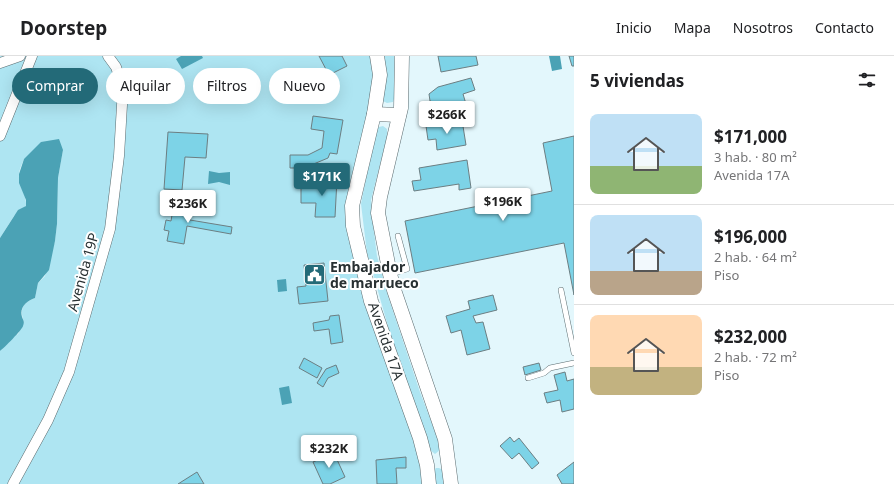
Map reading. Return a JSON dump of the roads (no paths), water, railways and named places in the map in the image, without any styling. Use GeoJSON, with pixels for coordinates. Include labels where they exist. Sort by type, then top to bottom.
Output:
{"type":"FeatureCollection","features":[{"type":"Feature","properties":{"kind":"main road","name":"Avenida 17A"},"geometry":{"type":"LineString","coordinates":[[377,56],[380,75],[374,114],[352,206],[352,226],[371,301],[420,438],[427,465],[429,484]]}},
{"type":"Feature","properties":{"kind":"main road","name":"Avenida 17A"},"geometry":{"type":"LineString","coordinates":[[402,56],[399,115],[380,197],[378,213],[390,274],[445,439],[451,484]]}},
{"type":"Feature","properties":{"kind":"main road"},"geometry":{"type":"LineString","coordinates":[[374,114],[399,115]]}},
{"type":"Feature","properties":{"kind":"main road"},"geometry":{"type":"LineString","coordinates":[[427,465],[448,461]]}},
{"type":"Feature","properties":{"kind":"street"},"geometry":{"type":"LineString","coordinates":[[0,63],[20,56]]}},
{"type":"Feature","properties":{"kind":"street"},"geometry":{"type":"LineString","coordinates":[[0,136],[32,56]]}},
{"type":"Feature","properties":{"kind":"street","name":"Avenida 19P"},"geometry":{"type":"LineString","coordinates":[[13,484],[48,420],[69,372],[110,229],[119,156],[123,88],[116,67],[108,56]]}},
{"type":"Feature","properties":{"kind":"lane"},"geometry":{"type":"LineString","coordinates":[[390,274],[407,269],[398,236]]}},
{"type":"Feature","properties":{"kind":"lane"},"geometry":{"type":"LineString","coordinates":[[561,290],[574,353]]}},
{"type":"Feature","properties":{"kind":"lane"},"geometry":{"type":"LineString","coordinates":[[528,378],[544,373],[550,368],[574,363]]}},
{"type":"Feature","properties":{"kind":"place","name":"Embajador de marrueco"},"geometry":{"type":"Point","coordinates":[315,275]}}]}
